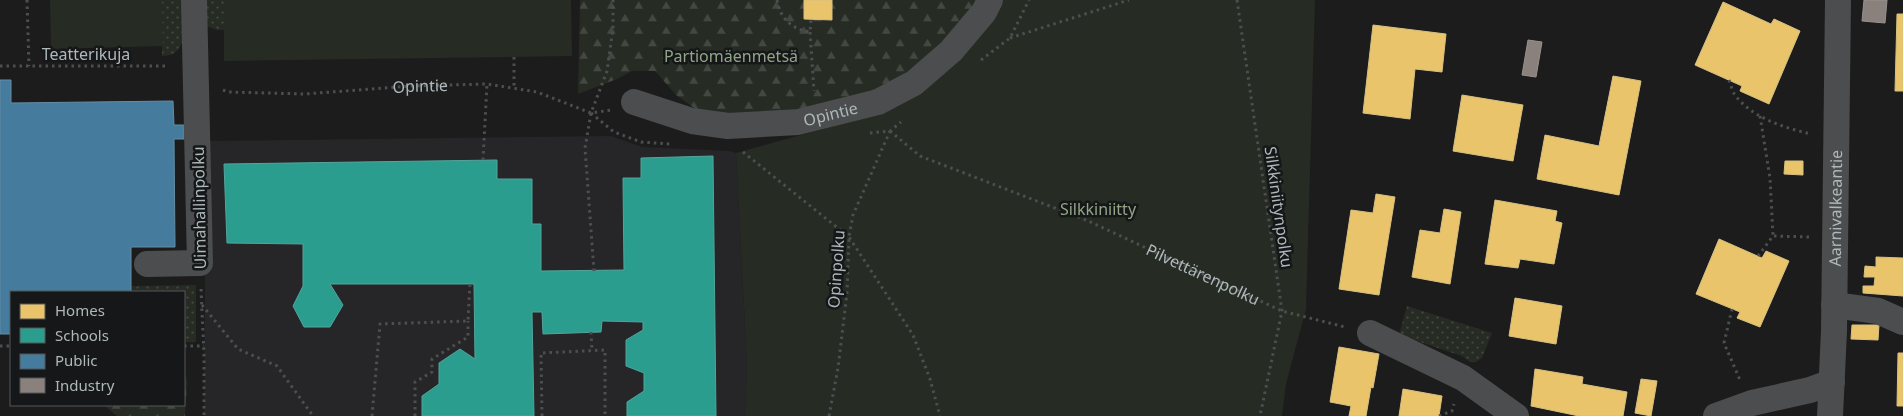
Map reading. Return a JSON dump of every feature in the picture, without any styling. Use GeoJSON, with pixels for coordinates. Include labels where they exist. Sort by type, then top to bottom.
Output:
{"type":"FeatureCollection","features":[{"type":"Feature","properties":{"kind":"street","name":"Uimahallinpolku"},"geometry":{"type":"LineString","coordinates":[[194,0],[184,71],[200,264]]}},
{"type":"Feature","properties":{"kind":"street","name":"Opintie"},"geometry":{"type":"LineString","coordinates":[[634,102],[692,121],[728,126],[798,122],[878,102],[914,83],[951,51],[984,12],[990,0]]}},
{"type":"Feature","properties":{"kind":"street","name":"Aarnivalkeantie"},"geometry":{"type":"LineString","coordinates":[[1830,416],[1834,305],[1838,0]]}},
{"type":"Feature","properties":{"kind":"street"},"geometry":{"type":"LineString","coordinates":[[147,264],[200,264]]}},
{"type":"Feature","properties":{"kind":"street"},"geometry":{"type":"LineString","coordinates":[[1834,305],[1878,312],[1903,322]]}},
{"type":"Feature","properties":{"kind":"street"},"geometry":{"type":"LineString","coordinates":[[1370,333],[1462,378],[1516,416]]}},
{"type":"Feature","properties":{"kind":"street"},"geometry":{"type":"LineString","coordinates":[[1716,416],[1752,403],[1810,390],[1832,382]]}},
{"type":"Feature","properties":{"kind":"path"},"geometry":{"type":"LineString","coordinates":[[27,0],[29,66]]}},
{"type":"Feature","properties":{"kind":"path"},"geometry":{"type":"LineString","coordinates":[[777,0],[779,11],[784,19],[797,29],[810,32]]}},
{"type":"Feature","properties":{"kind":"path"},"geometry":{"type":"LineString","coordinates":[[1010,38],[1129,0]]}},
{"type":"Feature","properties":{"kind":"path","name":"Silkkiniitynpolku"},"geometry":{"type":"LineString","coordinates":[[1237,0],[1282,311],[1260,416]]}},
{"type":"Feature","properties":{"kind":"path"},"geometry":{"type":"LineString","coordinates":[[594,271],[585,148],[591,113],[606,71],[613,28],[614,1]]}},
{"type":"Feature","properties":{"kind":"path"},"geometry":{"type":"LineString","coordinates":[[811,20],[813,86],[819,117]]}},
{"type":"Feature","properties":{"kind":"path"},"geometry":{"type":"LineString","coordinates":[[514,57],[514,88]]}},
{"type":"Feature","properties":{"kind":"path","name":"Teatterikuja"},"geometry":{"type":"LineString","coordinates":[[0,66],[184,71]]}},
{"type":"Feature","properties":{"kind":"path","name":"Opintie"},"geometry":{"type":"LineString","coordinates":[[184,71],[228,92],[305,94],[410,86],[487,84],[537,92],[591,113]]}},
{"type":"Feature","properties":{"kind":"path"},"geometry":{"type":"LineString","coordinates":[[1729,80],[1734,95],[1760,116],[1783,127],[1812,134]]}},
{"type":"Feature","properties":{"kind":"path"},"geometry":{"type":"LineString","coordinates":[[483,160],[487,84]]}},
{"type":"Feature","properties":{"kind":"path"},"geometry":{"type":"LineString","coordinates":[[878,102],[890,131]]}},
{"type":"Feature","properties":{"kind":"path"},"geometry":{"type":"LineString","coordinates":[[1758,256],[1772,236],[1770,178],[1760,116]]}},
{"type":"Feature","properties":{"kind":"path","name":"Pilvettärenpolku"},"geometry":{"type":"LineString","coordinates":[[890,131],[920,156],[1086,220],[1282,311],[1370,333]]}},
{"type":"Feature","properties":{"kind":"path","name":"Opinpolku"},"geometry":{"type":"LineString","coordinates":[[829,416],[838,368],[847,293],[849,237],[853,215],[890,131]]}},
{"type":"Feature","properties":{"kind":"path"},"geometry":{"type":"LineString","coordinates":[[738,148],[849,237],[913,335],[930,379],[940,416]]}},
{"type":"Feature","properties":{"kind":"path"},"geometry":{"type":"LineString","coordinates":[[1772,236],[1813,237]]}},
{"type":"Feature","properties":{"kind":"path","name":"Uimahallinpolku"},"geometry":{"type":"LineString","coordinates":[[200,264],[204,346],[204,416]]}},
{"type":"Feature","properties":{"kind":"path"},"geometry":{"type":"LineString","coordinates":[[415,416],[415,382],[432,372],[432,359],[468,337],[470,283]]}},
{"type":"Feature","properties":{"kind":"path"},"geometry":{"type":"LineString","coordinates":[[202,305],[238,349],[277,366],[313,416]]}},
{"type":"Feature","properties":{"kind":"path"},"geometry":{"type":"LineString","coordinates":[[1732,309],[1724,343],[1737,375],[1752,403]]}},
{"type":"Feature","properties":{"kind":"path"},"geometry":{"type":"LineString","coordinates":[[372,416],[380,324],[468,320]]}},
{"type":"Feature","properties":{"kind":"path"},"geometry":{"type":"LineString","coordinates":[[591,332],[592,351]]}},
{"type":"Feature","properties":{"kind":"path"},"geometry":{"type":"LineString","coordinates":[[185,346],[204,346]]}},
{"type":"Feature","properties":{"kind":"path"},"geometry":{"type":"LineString","coordinates":[[542,416],[541,353],[605,350],[605,416]]}},
{"type":"Feature","properties":{"kind":"shaded area"},"geometry":{"type":"Polygon","coordinates":[[[611,136],[642,147],[730,151],[736,153],[747,365],[745,416],[204,416],[206,141],[611,136]]]}},
{"type":"Feature","properties":{"kind":"green space"},"geometry":{"type":"Polygon","coordinates":[[[50,0],[162,0],[163,46],[51,49],[50,0]]]}},
{"type":"Feature","properties":{"kind":"green space"},"geometry":{"type":"Polygon","coordinates":[[[162,0],[183,0],[184,27],[178,50],[171,55],[162,56],[162,0]]]}},
{"type":"Feature","properties":{"kind":"green space"},"geometry":{"type":"Polygon","coordinates":[[[203,0],[224,0],[224,30],[217,30],[204,25],[203,0]]]}},
{"type":"Feature","properties":{"kind":"green space"},"geometry":{"type":"Polygon","coordinates":[[[224,0],[571,0],[572,56],[224,61],[224,0]]]}},
{"type":"Feature","properties":{"kind":"green space","name":"Partiomäenmetsä"},"geometry":{"type":"Polygon","coordinates":[[[580,0],[977,0],[965,24],[893,83],[821,107],[725,114],[697,110],[676,95],[655,71],[632,71],[578,94],[580,0]]]}},
{"type":"Feature","properties":{"kind":"green space","name":"Silkkiniitty"},"geometry":{"type":"Polygon","coordinates":[[[990,0],[1315,0],[1306,309],[1286,384],[1282,416],[745,416],[747,365],[736,153],[877,114],[990,0]]]}},
{"type":"Feature","properties":{"kind":"green space"},"geometry":{"type":"Polygon","coordinates":[[[196,285],[196,342],[185,342],[185,291],[131,291],[131,286],[196,285]]]}},
{"type":"Feature","properties":{"kind":"green space"},"geometry":{"type":"Polygon","coordinates":[[[1407,306],[1492,333],[1482,358],[1476,362],[1470,362],[1462,356],[1399,335],[1407,306]]]}},
{"type":"Feature","properties":{"kind":"green space"},"geometry":{"type":"Polygon","coordinates":[[[185,374],[187,381],[185,416],[117,416],[105,406],[185,406],[185,374]]]}},
{"type":"Feature","properties":{"kind":"building: Homes"},"geometry":{"type":"Polygon","coordinates":[[[804,0],[832,0],[832,20],[804,19],[804,0]]]}},
{"type":"Feature","properties":{"kind":"building: Homes"},"geometry":{"type":"Polygon","coordinates":[[[1723,2],[1771,24],[1774,19],[1800,31],[1769,104],[1740,91],[1742,86],[1695,65],[1723,2]]]}},
{"type":"Feature","properties":{"kind":"building: Homes"},"geometry":{"type":"Polygon","coordinates":[[[1897,14],[1903,14],[1903,91],[1895,91],[1897,14]]]}},
{"type":"Feature","properties":{"kind":"building: Homes"},"geometry":{"type":"Polygon","coordinates":[[[1373,25],[1446,34],[1442,72],[1415,69],[1410,119],[1363,113],[1373,25]]]}},
{"type":"Feature","properties":{"kind":"building: Homes"},"geometry":{"type":"Polygon","coordinates":[[[1613,76],[1641,81],[1619,195],[1537,179],[1545,135],[1599,146],[1613,76]]]}},
{"type":"Feature","properties":{"kind":"building: Homes"},"geometry":{"type":"Polygon","coordinates":[[[1462,95],[1523,105],[1513,161],[1453,151],[1462,95]]]}},
{"type":"Feature","properties":{"kind":"building: Homes"},"geometry":{"type":"Polygon","coordinates":[[[1785,161],[1803,161],[1803,175],[1784,174],[1785,161]]]}},
{"type":"Feature","properties":{"kind":"building: Homes"},"geometry":{"type":"Polygon","coordinates":[[[1376,194],[1395,197],[1379,295],[1339,289],[1351,210],[1373,213],[1376,194]]]}},
{"type":"Feature","properties":{"kind":"building: Homes"},"geometry":{"type":"Polygon","coordinates":[[[1495,200],[1557,211],[1555,221],[1562,223],[1554,264],[1520,259],[1518,268],[1485,264],[1495,200]]]}},
{"type":"Feature","properties":{"kind":"building: Homes"},"geometry":{"type":"Polygon","coordinates":[[[1444,209],[1461,212],[1450,284],[1412,277],[1420,230],[1440,233],[1444,209]]]}},
{"type":"Feature","properties":{"kind":"building: Homes"},"geometry":{"type":"Polygon","coordinates":[[[1719,239],[1762,258],[1766,251],[1789,261],[1760,327],[1737,318],[1740,312],[1696,294],[1719,239]]]}},
{"type":"Feature","properties":{"kind":"building: Homes"},"geometry":{"type":"Polygon","coordinates":[[[1876,257],[1903,258],[1903,296],[1863,293],[1863,286],[1874,286],[1875,277],[1864,277],[1865,266],[1876,267],[1876,257]]]}},
{"type":"Feature","properties":{"kind":"building: Homes"},"geometry":{"type":"Polygon","coordinates":[[[1515,298],[1562,306],[1556,344],[1509,336],[1515,298]]]}},
{"type":"Feature","properties":{"kind":"building: Homes"},"geometry":{"type":"Polygon","coordinates":[[[1852,325],[1879,325],[1878,340],[1851,339],[1852,325]]]}},
{"type":"Feature","properties":{"kind":"building: Homes"},"geometry":{"type":"Polygon","coordinates":[[[1339,347],[1379,354],[1366,416],[1349,416],[1351,406],[1330,402],[1339,347]]]}},
{"type":"Feature","properties":{"kind":"building: Homes"},"geometry":{"type":"Polygon","coordinates":[[[1898,353],[1903,353],[1903,406],[1897,406],[1898,353]]]}},
{"type":"Feature","properties":{"kind":"building: Homes"},"geometry":{"type":"Polygon","coordinates":[[[1535,369],[1583,377],[1582,384],[1627,392],[1623,416],[1579,416],[1531,406],[1535,369]]]}},
{"type":"Feature","properties":{"kind":"building: Homes"},"geometry":{"type":"Polygon","coordinates":[[[1641,379],[1657,381],[1651,416],[1635,413],[1641,379]]]}},
{"type":"Feature","properties":{"kind":"building: Homes"},"geometry":{"type":"Polygon","coordinates":[[[1403,389],[1442,396],[1439,416],[1399,416],[1403,389]]]}},
{"type":"Feature","properties":{"kind":"building: Schools"},"geometry":{"type":"Polygon","coordinates":[[[713,156],[716,416],[627,416],[627,402],[644,391],[644,373],[626,366],[626,340],[643,330],[643,322],[602,321],[601,332],[543,334],[542,312],[532,312],[534,416],[422,416],[422,396],[439,384],[439,363],[460,349],[475,359],[474,284],[330,284],[343,305],[330,327],[304,327],[293,306],[303,286],[303,244],[227,243],[224,164],[497,160],[497,179],[532,179],[532,224],[541,224],[541,271],[624,270],[623,178],[641,178],[641,158],[713,156]]]}},
{"type":"Feature","properties":{"kind":"building: Public"},"geometry":{"type":"Polygon","coordinates":[[[0,80],[11,80],[11,103],[173,101],[174,125],[184,125],[184,139],[174,139],[175,247],[131,247],[131,291],[10,291],[10,334],[0,334],[0,80]]]}},
{"type":"Feature","properties":{"kind":"building: Industry"},"geometry":{"type":"Polygon","coordinates":[[[1864,0],[1887,0],[1885,23],[1862,21],[1864,0]]]}},
{"type":"Feature","properties":{"kind":"building: Industry"},"geometry":{"type":"Polygon","coordinates":[[[1528,40],[1542,42],[1536,77],[1522,75],[1528,40]]]}}]}
